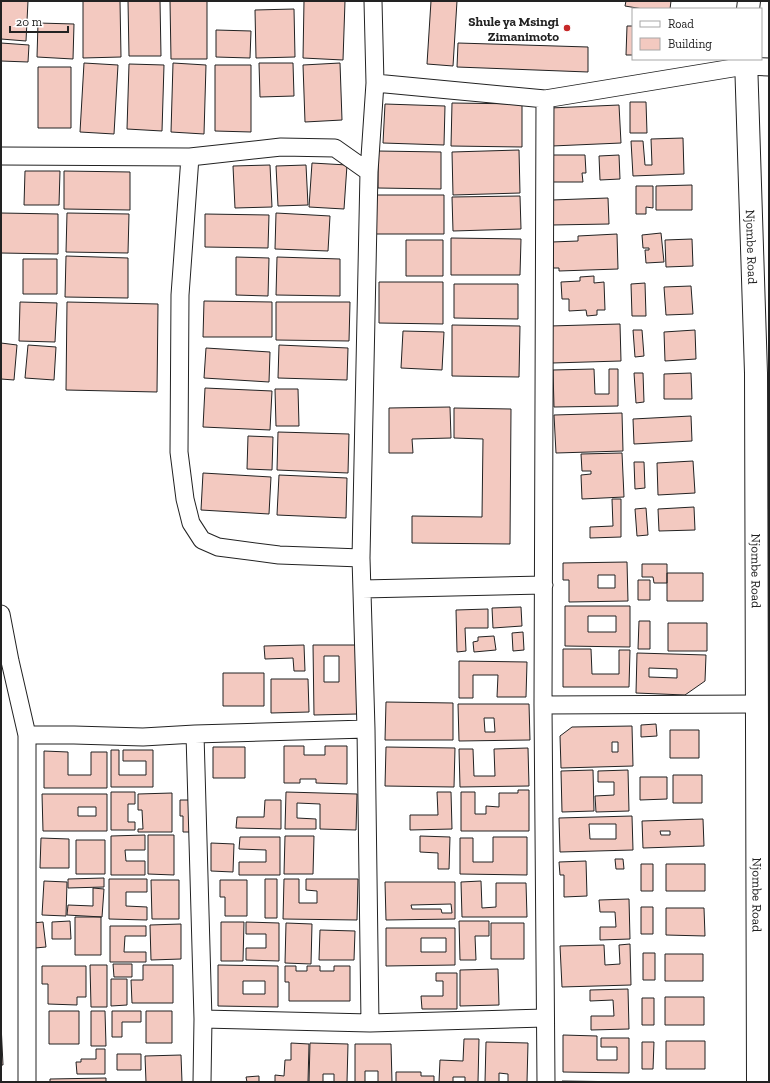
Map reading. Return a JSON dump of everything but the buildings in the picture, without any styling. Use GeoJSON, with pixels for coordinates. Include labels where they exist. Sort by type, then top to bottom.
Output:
{"type":"FeatureCollection","features":[{"type":"Feature","properties":{"kind":"highway","name":"Njombe Road"},"geometry":{"type":"LineString","coordinates":[[746,63],[763,372],[757,704],[761,1070]]}},
{"type":"Feature","properties":{"kind":"street"},"geometry":{"type":"LineString","coordinates":[[370,1022],[366,729],[361,558],[369,172],[375,83],[373,1]]}},
{"type":"Feature","properties":{"kind":"street"},"geometry":{"type":"LineString","coordinates":[[375,83],[545,99],[746,63],[769,67]]}},
{"type":"Feature","properties":{"kind":"street"},"geometry":{"type":"LineString","coordinates":[[545,99],[543,705],[546,1082]]}},
{"type":"Feature","properties":{"kind":"street"},"geometry":{"type":"LineString","coordinates":[[1,156],[190,157],[281,147],[335,148],[369,172]]}},
{"type":"Feature","properties":{"kind":"street"},"geometry":{"type":"LineString","coordinates":[[190,157],[180,295],[179,452],[185,499],[191,522],[202,540],[218,547],[279,555],[361,558]]}},
{"type":"Feature","properties":{"kind":"street"},"geometry":{"type":"LineString","coordinates":[[362,589],[544,585]]}},
{"type":"Feature","properties":{"kind":"street"},"geometry":{"type":"LineString","coordinates":[[1,614],[27,735],[27,1082]]}},
{"type":"Feature","properties":{"kind":"street"},"geometry":{"type":"LineString","coordinates":[[543,705],[757,704]]}},
{"type":"Feature","properties":{"kind":"street"},"geometry":{"type":"LineString","coordinates":[[27,735],[143,737],[366,729]]}},
{"type":"Feature","properties":{"kind":"street"},"geometry":{"type":"LineString","coordinates":[[195,734],[203,1019],[202,1082]]}},
{"type":"Feature","properties":{"kind":"street"},"geometry":{"type":"LineString","coordinates":[[203,1019],[370,1022],[545,1018]]}},
{"type":"Feature","properties":{"kind":"place","name":"Shule ya Msingi Zimanimoto"},"geometry":{"type":"Point","coordinates":[567,28]}}]}
